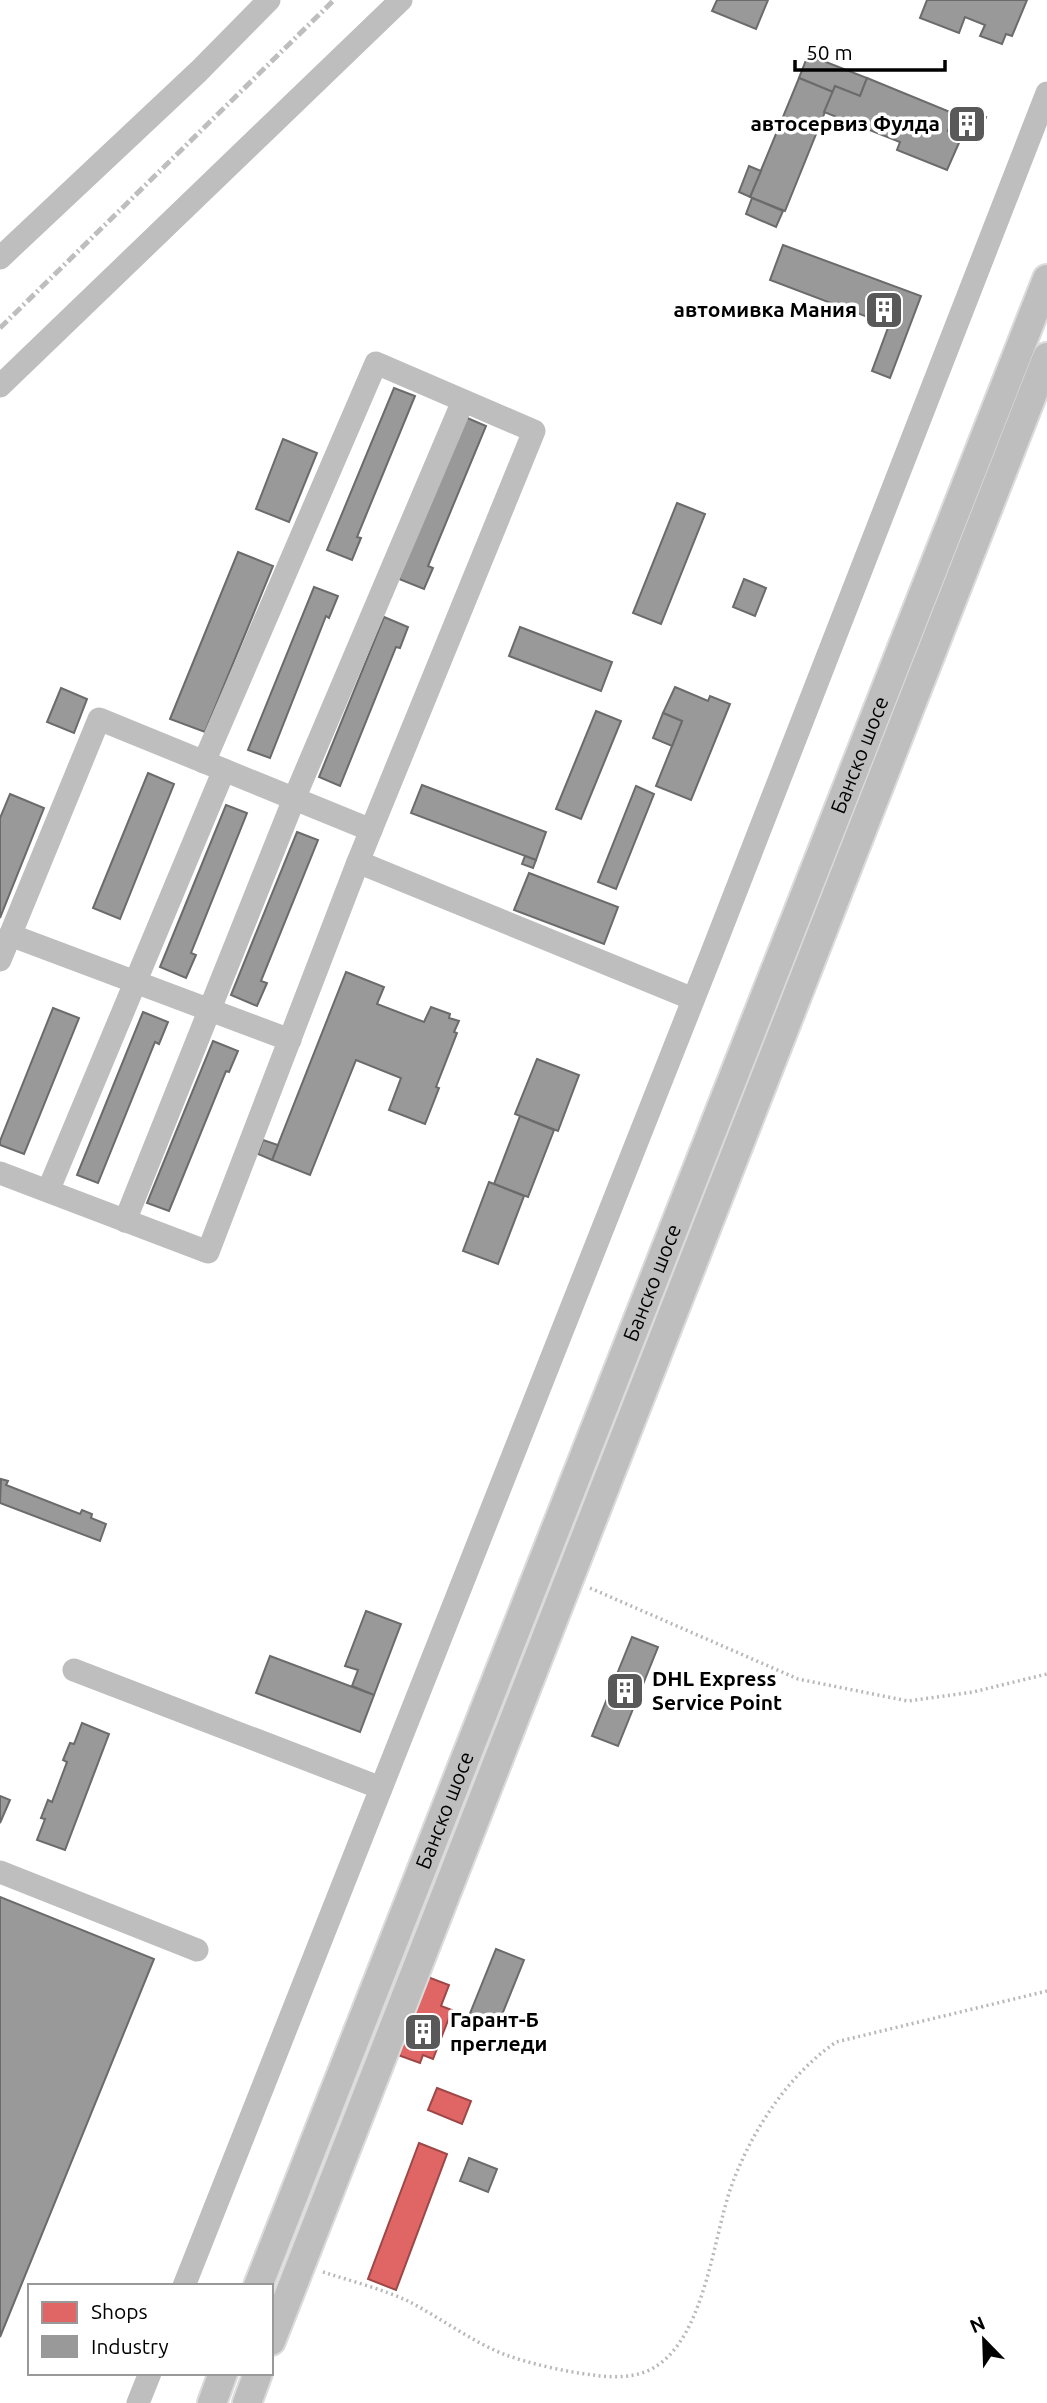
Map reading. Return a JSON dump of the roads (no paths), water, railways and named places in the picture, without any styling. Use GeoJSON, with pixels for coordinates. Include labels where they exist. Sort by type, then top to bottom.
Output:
{"type":"FeatureCollection","features":[{"type":"Feature","properties":{"kind":"main road","name":"Банско шосе"},"geometry":{"type":"LineString","coordinates":[[259,2284],[1047,279]]}},
{"type":"Feature","properties":{"kind":"main road","name":"Банско шосе"},"geometry":{"type":"LineString","coordinates":[[273,2336],[1047,357]]}},
{"type":"Feature","properties":{"kind":"main road"},"geometry":{"type":"LineString","coordinates":[[212,2403],[222,2375]]}},
{"type":"Feature","properties":{"kind":"main road"},"geometry":{"type":"LineString","coordinates":[[247,2403],[257,2375]]}},
{"type":"Feature","properties":{"kind":"street"},"geometry":{"type":"LineString","coordinates":[[0,258],[199,71],[269,0]]}},
{"type":"Feature","properties":{"kind":"street"},"geometry":{"type":"LineString","coordinates":[[0,386],[401,0]]}},
{"type":"Feature","properties":{"kind":"street"},"geometry":{"type":"LineString","coordinates":[[185,2284],[693,999],[1047,93]]}},
{"type":"Feature","properties":{"kind":"street"},"geometry":{"type":"LineString","coordinates":[[0,1173],[208,1252],[358,862],[534,431],[376,363],[214,766],[136,982],[48,1191]]}},
{"type":"Feature","properties":{"kind":"street"},"geometry":{"type":"LineString","coordinates":[[125,1221],[294,799],[463,401]]}},
{"type":"Feature","properties":{"kind":"street"},"geometry":{"type":"LineString","coordinates":[[0,960],[99,719],[371,830]]}},
{"type":"Feature","properties":{"kind":"street"},"geometry":{"type":"LineString","coordinates":[[358,862],[693,999]]}},
{"type":"Feature","properties":{"kind":"street"},"geometry":{"type":"LineString","coordinates":[[10,935],[290,1040]]}},
{"type":"Feature","properties":{"kind":"street"},"geometry":{"type":"LineString","coordinates":[[74,1670],[381,1788]]}},
{"type":"Feature","properties":{"kind":"street"},"geometry":{"type":"LineString","coordinates":[[0,1872],[197,1950]]}},
{"type":"Feature","properties":{"kind":"street"},"geometry":{"type":"LineString","coordinates":[[138,2403],[149,2375]]}},
{"type":"Feature","properties":{"kind":"railway"},"geometry":{"type":"LineString","coordinates":[[0,328],[334,0]]}},
{"type":"Feature","properties":{"kind":"place","name":"автосервиз Фулда"},"geometry":{"type":"Point","coordinates":[967,124]}},
{"type":"Feature","properties":{"kind":"place","name":"автомивка Мания"},"geometry":{"type":"Point","coordinates":[884,310]}},
{"type":"Feature","properties":{"kind":"place","name":"DHL Express Service Point"},"geometry":{"type":"Point","coordinates":[625,1691]}},
{"type":"Feature","properties":{"kind":"place","name":"Гарант-Б прегледи"},"geometry":{"type":"Point","coordinates":[423,2032]}}]}
